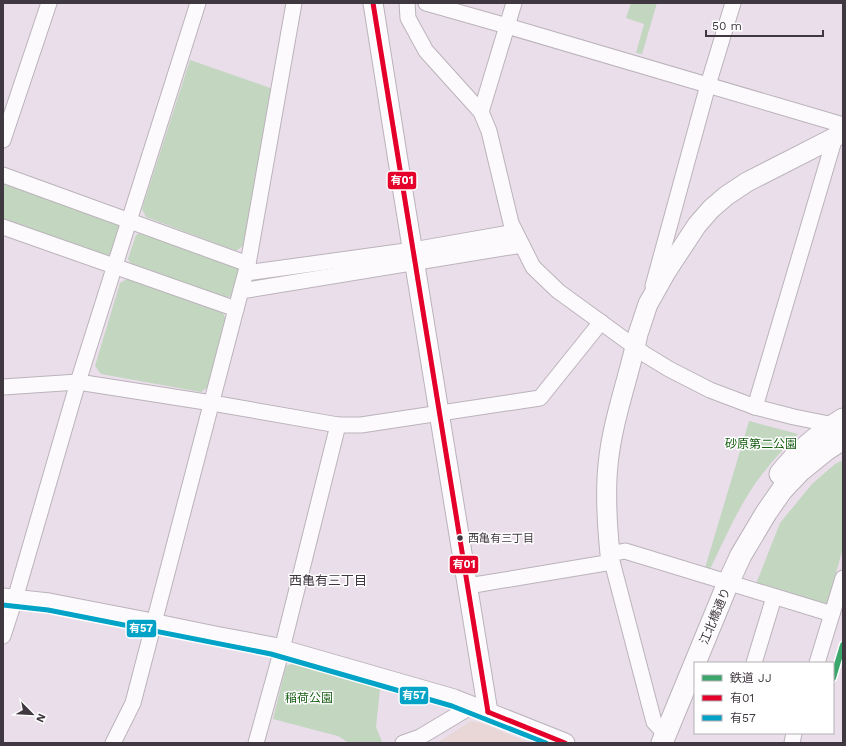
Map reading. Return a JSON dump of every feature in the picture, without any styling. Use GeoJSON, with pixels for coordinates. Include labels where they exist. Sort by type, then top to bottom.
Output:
{"type":"FeatureCollection","features":[{"type":"Feature","properties":{"kind":"main road","name":"江北橋通り"},"geometry":{"type":"LineString","coordinates":[[695,662],[741,555],[757,508],[764,495],[785,467],[817,437],[840,428]]}},
{"type":"Feature","properties":{"kind":"main road","name":"江北橋通り"},"geometry":{"type":"LineString","coordinates":[[663,739],[694,665]]}},
{"type":"Feature","properties":{"kind":"street"},"geometry":{"type":"LineString","coordinates":[[3,140],[49,3]]}},
{"type":"Feature","properties":{"kind":"street"},"geometry":{"type":"LineString","coordinates":[[3,636],[9,598],[198,3]]}},
{"type":"Feature","properties":{"kind":"street"},"geometry":{"type":"LineString","coordinates":[[113,743],[133,702],[247,269],[294,3]]}},
{"type":"Feature","properties":{"kind":"street"},"geometry":{"type":"LineString","coordinates":[[373,3],[468,586],[480,709]]}},
{"type":"Feature","properties":{"kind":"street"},"geometry":{"type":"LineString","coordinates":[[407,3],[408,18],[426,51],[481,112],[489,131],[511,223],[533,268],[558,291],[646,356],[669,369],[710,390],[755,407],[840,428]]}},
{"type":"Feature","properties":{"kind":"street"},"geometry":{"type":"LineString","coordinates":[[426,3],[708,85],[840,132]]}},
{"type":"Feature","properties":{"kind":"street"},"geometry":{"type":"LineString","coordinates":[[481,112],[514,3]]}},
{"type":"Feature","properties":{"kind":"street"},"geometry":{"type":"LineString","coordinates":[[663,739],[654,722],[611,558],[606,496],[608,465],[614,431],[638,334],[648,304],[708,85],[734,3]]}},
{"type":"Feature","properties":{"kind":"street"},"geometry":{"type":"LineString","coordinates":[[648,304],[682,247],[697,225],[711,209],[726,196],[747,182],[840,132]]}},
{"type":"Feature","properties":{"kind":"street"},"geometry":{"type":"LineString","coordinates":[[755,407],[840,132]]}},
{"type":"Feature","properties":{"kind":"street"},"geometry":{"type":"LineString","coordinates":[[3,175],[130,221],[247,269],[414,256],[522,245]]}},
{"type":"Feature","properties":{"kind":"street"},"geometry":{"type":"LineString","coordinates":[[3,227],[236,309]]}},
{"type":"Feature","properties":{"kind":"street"},"geometry":{"type":"LineString","coordinates":[[241,291],[414,256],[515,232]]}},
{"type":"Feature","properties":{"kind":"street"},"geometry":{"type":"LineString","coordinates":[[3,386],[78,382],[338,425],[360,425],[540,398],[601,322]]}},
{"type":"Feature","properties":{"kind":"street"},"geometry":{"type":"LineString","coordinates":[[256,743],[282,649],[338,425]]}},
{"type":"Feature","properties":{"kind":"street"},"geometry":{"type":"LineString","coordinates":[[468,586],[611,558],[625,551],[832,614]]}},
{"type":"Feature","properties":{"kind":"street"},"geometry":{"type":"LineString","coordinates":[[817,662],[843,578]]}},
{"type":"Feature","properties":{"kind":"street"},"geometry":{"type":"LineString","coordinates":[[754,662],[774,597]]}},
{"type":"Feature","properties":{"kind":"street"},"geometry":{"type":"LineString","coordinates":[[9,598],[49,603],[282,649],[411,686],[480,709],[565,743]]}},
{"type":"Feature","properties":{"kind":"street"},"geometry":{"type":"LineString","coordinates":[[403,743],[420,737],[480,709]]}},
{"type":"Feature","properties":{"kind":"shaded area"},"geometry":{"type":"Polygon","coordinates":[[[471,721],[484,724],[529,743],[437,743],[471,721]]]}},
{"type":"Feature","properties":{"kind":"green space"},"geometry":{"type":"Polygon","coordinates":[[[631,3],[657,3],[642,54],[636,53],[644,24],[626,18],[631,3]]]}},
{"type":"Feature","properties":{"kind":"green space"},"geometry":{"type":"Polygon","coordinates":[[[190,60],[273,89],[243,246],[236,251],[146,217],[142,209],[190,60]]]}},
{"type":"Feature","properties":{"kind":"green space"},"geometry":{"type":"Polygon","coordinates":[[[3,181],[116,220],[122,228],[113,253],[105,256],[3,219],[3,181]]]}},
{"type":"Feature","properties":{"kind":"green space"},"geometry":{"type":"Polygon","coordinates":[[[145,231],[234,264],[239,271],[232,296],[224,298],[133,266],[128,259],[136,235],[145,231]]]}},
{"type":"Feature","properties":{"kind":"green space"},"geometry":{"type":"Polygon","coordinates":[[[129,278],[222,312],[226,319],[208,387],[201,392],[101,374],[95,366],[120,283],[129,278]]]}},
{"type":"Feature","properties":{"kind":"green space","name":"砂原第二公園"},"geometry":{"type":"Polygon","coordinates":[[[749,421],[798,434],[777,456],[757,481],[736,515],[710,569],[705,568],[749,421]]]}},
{"type":"Feature","properties":{"kind":"green space","name":"砂原第二公園"},"geometry":{"type":"Polygon","coordinates":[[[843,460],[843,548],[827,605],[756,584],[780,523],[812,484],[835,464],[843,460]]]}},
{"type":"Feature","properties":{"kind":"green space","name":"稲荷公園"},"geometry":{"type":"Polygon","coordinates":[[[294,663],[380,689],[376,727],[382,742],[349,743],[338,736],[273,719],[286,666],[294,663]]]}},
{"type":"Feature","properties":{"kind":"rail line","name":"JJ"},"geometry":{"type":"LineString","coordinates":[[834,675],[843,645]]}},
{"type":"Feature","properties":{"kind":"transit line","name":"有01"},"geometry":{"type":"LineString","coordinates":[[373,3],[488,712]]}},
{"type":"Feature","properties":{"kind":"transit line","name":"有57"},"geometry":{"type":"LineString","coordinates":[[3,605],[48,610],[271,654],[452,706],[546,743]]}},
{"type":"Feature","properties":{"kind":"transit line","name":"有01"},"geometry":{"type":"LineString","coordinates":[[488,712],[565,743]]}},
{"type":"Feature","properties":{"kind":"place","name":"西亀有三丁目"},"geometry":{"type":"Point","coordinates":[460,538]}},
{"type":"Feature","properties":{"kind":"district","name":"西亀有三丁目"},"geometry":{"type":"Point","coordinates":[328,580]}}]}
